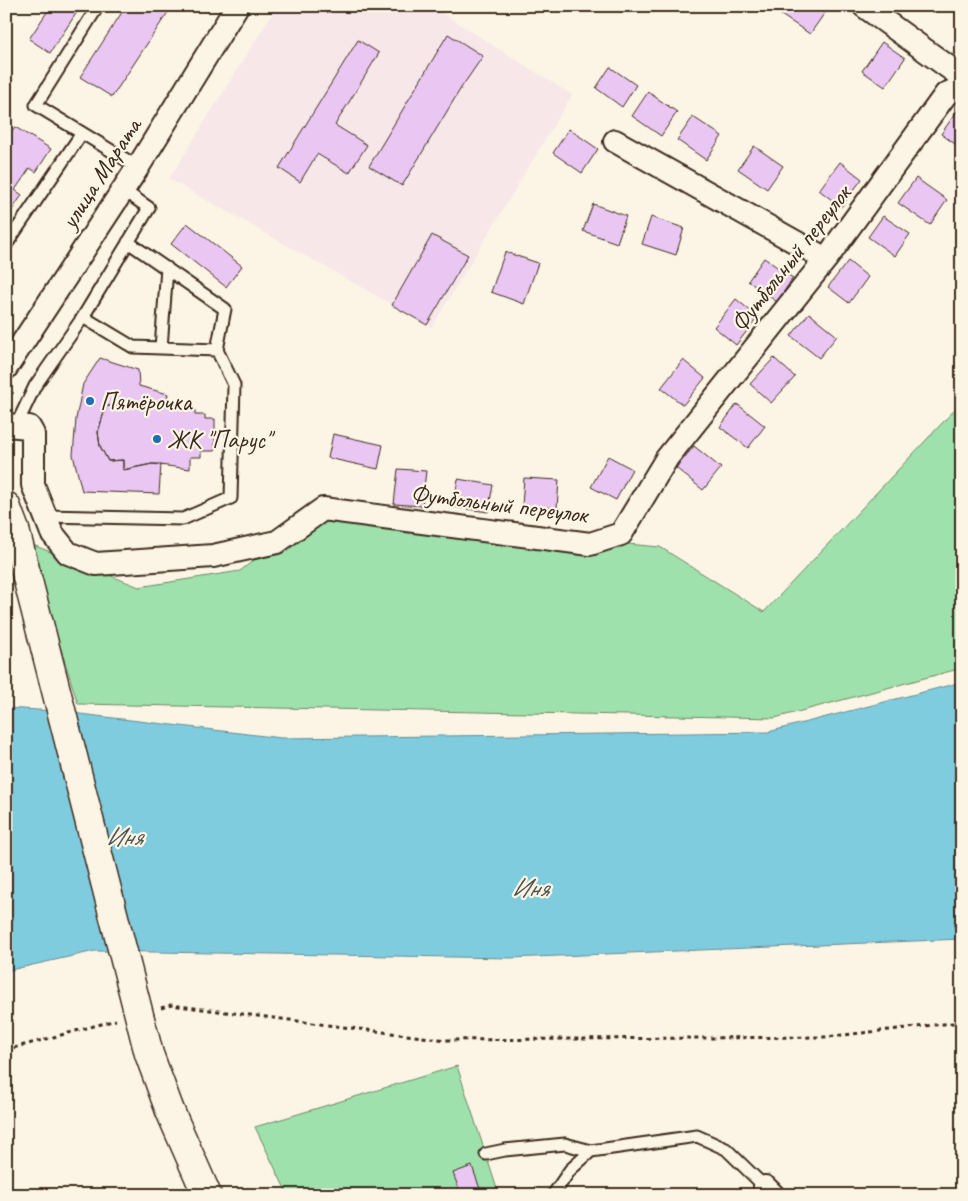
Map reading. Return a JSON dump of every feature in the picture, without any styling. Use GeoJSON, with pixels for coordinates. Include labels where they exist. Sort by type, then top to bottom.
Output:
{"type":"FeatureCollection","features":[{"type":"Feature","properties":{"kind":"main road"},"geometry":{"type":"LineString","coordinates":[[11,518],[149,1054],[170,1111],[207,1195]]}},
{"type":"Feature","properties":{"kind":"street","name":"улица Марата"},"geometry":{"type":"LineString","coordinates":[[6,368],[138,167],[238,6]]}},
{"type":"Feature","properties":{"kind":"street"},"geometry":{"type":"LineString","coordinates":[[864,6],[962,77]]}},
{"type":"Feature","properties":{"kind":"street","name":"Футбольный переулок"},"geometry":{"type":"LineString","coordinates":[[11,425],[29,427],[33,434],[33,485],[52,533],[68,553],[96,564],[214,556],[277,542],[323,509],[590,544],[620,534],[667,458],[826,259],[946,94],[962,87]]}},
{"type":"Feature","properties":{"kind":"street"},"geometry":{"type":"LineString","coordinates":[[615,141],[826,259]]}},
{"type":"Feature","properties":{"kind":"lane"},"geometry":{"type":"LineString","coordinates":[[98,6],[36,105],[138,167]]}},
{"type":"Feature","properties":{"kind":"lane"},"geometry":{"type":"LineString","coordinates":[[6,245],[82,133]]}},
{"type":"Feature","properties":{"kind":"lane"},"geometry":{"type":"LineString","coordinates":[[11,425],[35,386],[83,317],[149,208],[123,190]]}},
{"type":"Feature","properties":{"kind":"lane"},"geometry":{"type":"LineString","coordinates":[[45,516],[183,519],[231,498],[234,385],[217,350],[225,308],[128,242]]}},
{"type":"Feature","properties":{"kind":"lane"},"geometry":{"type":"LineString","coordinates":[[161,348],[167,268]]}},
{"type":"Feature","properties":{"kind":"lane"},"geometry":{"type":"LineString","coordinates":[[83,317],[133,347],[217,350]]}},
{"type":"Feature","properties":{"kind":"lane"},"geometry":{"type":"LineString","coordinates":[[486,1154],[505,1150],[565,1144],[591,1151],[697,1136],[726,1149],[769,1191]]}},
{"type":"Feature","properties":{"kind":"lane"},"geometry":{"type":"LineString","coordinates":[[553,1195],[570,1170],[591,1151]]}},
{"type":"Feature","properties":{"kind":"path"},"geometry":{"type":"LineString","coordinates":[[153,1010],[171,1005],[446,1040],[825,1036],[962,1022]]}},
{"type":"Feature","properties":{"kind":"path"},"geometry":{"type":"LineString","coordinates":[[6,1050],[125,1018]]}},
{"type":"Feature","properties":{"kind":"shaded area"},"geometry":{"type":"Polygon","coordinates":[[[277,6],[431,6],[572,95],[432,327],[169,179],[277,6]]]}},
{"type":"Feature","properties":{"kind":"green space"},"geometry":{"type":"Polygon","coordinates":[[[962,402],[962,668],[775,718],[78,704],[28,543],[139,587],[240,571],[312,515],[660,547],[764,612],[962,402]]]}},
{"type":"Feature","properties":{"kind":"green space"},"geometry":{"type":"Polygon","coordinates":[[[457,1066],[499,1195],[288,1195],[255,1127],[457,1066]]]}},
{"type":"Feature","properties":{"kind":"water","name":"Иня"},"geometry":{"type":"Polygon","coordinates":[[[962,682],[962,939],[511,958],[95,951],[6,971],[6,708],[55,711],[281,738],[768,732],[962,682]]]}},
{"type":"Feature","properties":{"kind":"building"},"geometry":{"type":"Polygon","coordinates":[[[51,6],[81,6],[50,53],[29,39],[51,6]]]}},
{"type":"Feature","properties":{"kind":"building"},"geometry":{"type":"Polygon","coordinates":[[[126,6],[172,6],[112,97],[80,77],[126,6]]]}},
{"type":"Feature","properties":{"kind":"building"},"geometry":{"type":"Polygon","coordinates":[[[787,6],[819,6],[826,11],[810,34],[781,15],[787,6]]]}},
{"type":"Feature","properties":{"kind":"building"},"geometry":{"type":"Polygon","coordinates":[[[448,34],[483,56],[461,88],[402,186],[369,166],[448,34]]]}},
{"type":"Feature","properties":{"kind":"building"},"geometry":{"type":"Polygon","coordinates":[[[358,40],[379,53],[335,125],[367,145],[349,173],[317,154],[300,182],[279,168],[358,40]]]}},
{"type":"Feature","properties":{"kind":"building"},"geometry":{"type":"Polygon","coordinates":[[[882,42],[905,58],[885,87],[862,71],[882,42]]]}},
{"type":"Feature","properties":{"kind":"building"},"geometry":{"type":"Polygon","coordinates":[[[610,67],[636,85],[622,107],[596,88],[610,67]]]}},
{"type":"Feature","properties":{"kind":"building"},"geometry":{"type":"Polygon","coordinates":[[[648,92],[677,112],[661,136],[632,116],[648,92]]]}},
{"type":"Feature","properties":{"kind":"building"},"geometry":{"type":"Polygon","coordinates":[[[957,111],[962,115],[962,149],[941,134],[957,111]]]}},
{"type":"Feature","properties":{"kind":"building"},"geometry":{"type":"Polygon","coordinates":[[[693,117],[722,136],[706,160],[677,140],[693,117]]]}},
{"type":"Feature","properties":{"kind":"building"},"geometry":{"type":"Polygon","coordinates":[[[15,127],[51,149],[36,172],[30,168],[15,190],[22,195],[6,219],[6,137],[15,127]]]}},
{"type":"Feature","properties":{"kind":"building"},"geometry":{"type":"Polygon","coordinates":[[[569,129],[598,149],[582,173],[553,153],[569,129]]]}},
{"type":"Feature","properties":{"kind":"building"},"geometry":{"type":"Polygon","coordinates":[[[754,146],[783,166],[767,189],[738,169],[754,146]]]}},
{"type":"Feature","properties":{"kind":"building"},"geometry":{"type":"Polygon","coordinates":[[[840,162],[862,179],[841,207],[819,190],[840,162]]]}},
{"type":"Feature","properties":{"kind":"building"},"geometry":{"type":"Polygon","coordinates":[[[916,178],[947,200],[930,225],[898,203],[916,178]]]}},
{"type":"Feature","properties":{"kind":"building"},"geometry":{"type":"Polygon","coordinates":[[[593,204],[626,216],[617,243],[583,231],[593,204]]]}},
{"type":"Feature","properties":{"kind":"building"},"geometry":{"type":"Polygon","coordinates":[[[883,216],[910,234],[895,256],[868,237],[883,216]]]}},
{"type":"Feature","properties":{"kind":"building"},"geometry":{"type":"Polygon","coordinates":[[[651,217],[684,228],[676,255],[642,244],[651,217]]]}},
{"type":"Feature","properties":{"kind":"building"},"geometry":{"type":"Polygon","coordinates":[[[187,223],[242,266],[226,287],[171,244],[187,223]]]}},
{"type":"Feature","properties":{"kind":"building"},"geometry":{"type":"Polygon","coordinates":[[[432,235],[468,255],[427,325],[392,305],[432,235]]]}},
{"type":"Feature","properties":{"kind":"building"},"geometry":{"type":"Polygon","coordinates":[[[505,252],[538,263],[524,304],[491,292],[505,252]]]}},
{"type":"Feature","properties":{"kind":"building"},"geometry":{"type":"Polygon","coordinates":[[[764,258],[793,278],[777,302],[748,281],[764,258]]]}},
{"type":"Feature","properties":{"kind":"building"},"geometry":{"type":"Polygon","coordinates":[[[848,261],[868,277],[849,303],[828,287],[848,261]]]}},
{"type":"Feature","properties":{"kind":"building"},"geometry":{"type":"Polygon","coordinates":[[[736,299],[758,317],[736,345],[714,327],[736,299]]]}},
{"type":"Feature","properties":{"kind":"building"},"geometry":{"type":"Polygon","coordinates":[[[809,313],[837,336],[819,358],[791,336],[809,313]]]}},
{"type":"Feature","properties":{"kind":"building"},"geometry":{"type":"Polygon","coordinates":[[[100,358],[138,370],[139,386],[168,394],[166,406],[106,406],[98,432],[100,446],[108,461],[123,460],[123,470],[161,464],[159,494],[82,491],[73,455],[76,419],[83,384],[100,358]]]}},
{"type":"Feature","properties":{"kind":"building"},"geometry":{"type":"Polygon","coordinates":[[[774,358],[795,377],[771,403],[750,384],[774,358]]]}},
{"type":"Feature","properties":{"kind":"building"},"geometry":{"type":"Polygon","coordinates":[[[683,360],[705,378],[683,405],[661,388],[683,360]]]}},
{"type":"Feature","properties":{"kind":"building"},"geometry":{"type":"Polygon","coordinates":[[[737,404],[765,426],[748,448],[720,427],[737,404]]]}},
{"type":"Feature","properties":{"kind":"building","name":"ЖК \"Парус\""},"geometry":{"type":"Polygon","coordinates":[[[106,406],[181,406],[181,410],[195,410],[195,415],[205,415],[205,419],[215,419],[215,451],[201,451],[201,457],[190,457],[190,469],[152,464],[123,470],[123,460],[108,461],[100,446],[98,432],[106,406]]]}},
{"type":"Feature","properties":{"kind":"building"},"geometry":{"type":"Polygon","coordinates":[[[333,434],[383,445],[378,469],[328,458],[333,434]]]}},
{"type":"Feature","properties":{"kind":"building"},"geometry":{"type":"Polygon","coordinates":[[[694,446],[721,468],[703,490],[676,468],[694,446]]]}},
{"type":"Feature","properties":{"kind":"building"},"geometry":{"type":"Polygon","coordinates":[[[608,456],[632,469],[616,500],[591,487],[608,456]]]}},
{"type":"Feature","properties":{"kind":"building"},"geometry":{"type":"Polygon","coordinates":[[[398,469],[426,471],[422,506],[394,504],[398,469]]]}},
{"type":"Feature","properties":{"kind":"building"},"geometry":{"type":"Polygon","coordinates":[[[524,478],[559,480],[557,508],[522,506],[524,478]]]}},
{"type":"Feature","properties":{"kind":"building"},"geometry":{"type":"Polygon","coordinates":[[[458,479],[493,485],[488,512],[453,507],[458,479]]]}},
{"type":"Feature","properties":{"kind":"building"},"geometry":{"type":"Polygon","coordinates":[[[472,1166],[480,1189],[461,1195],[453,1173],[472,1166]]]}},
{"type":"Feature","properties":{"kind":"place","name":"Пятёрочка"},"geometry":{"type":"Point","coordinates":[90,401]}},
{"type":"Feature","properties":{"kind":"place","name":"ЖК \"Парус\""},"geometry":{"type":"Point","coordinates":[157,439]}}]}
